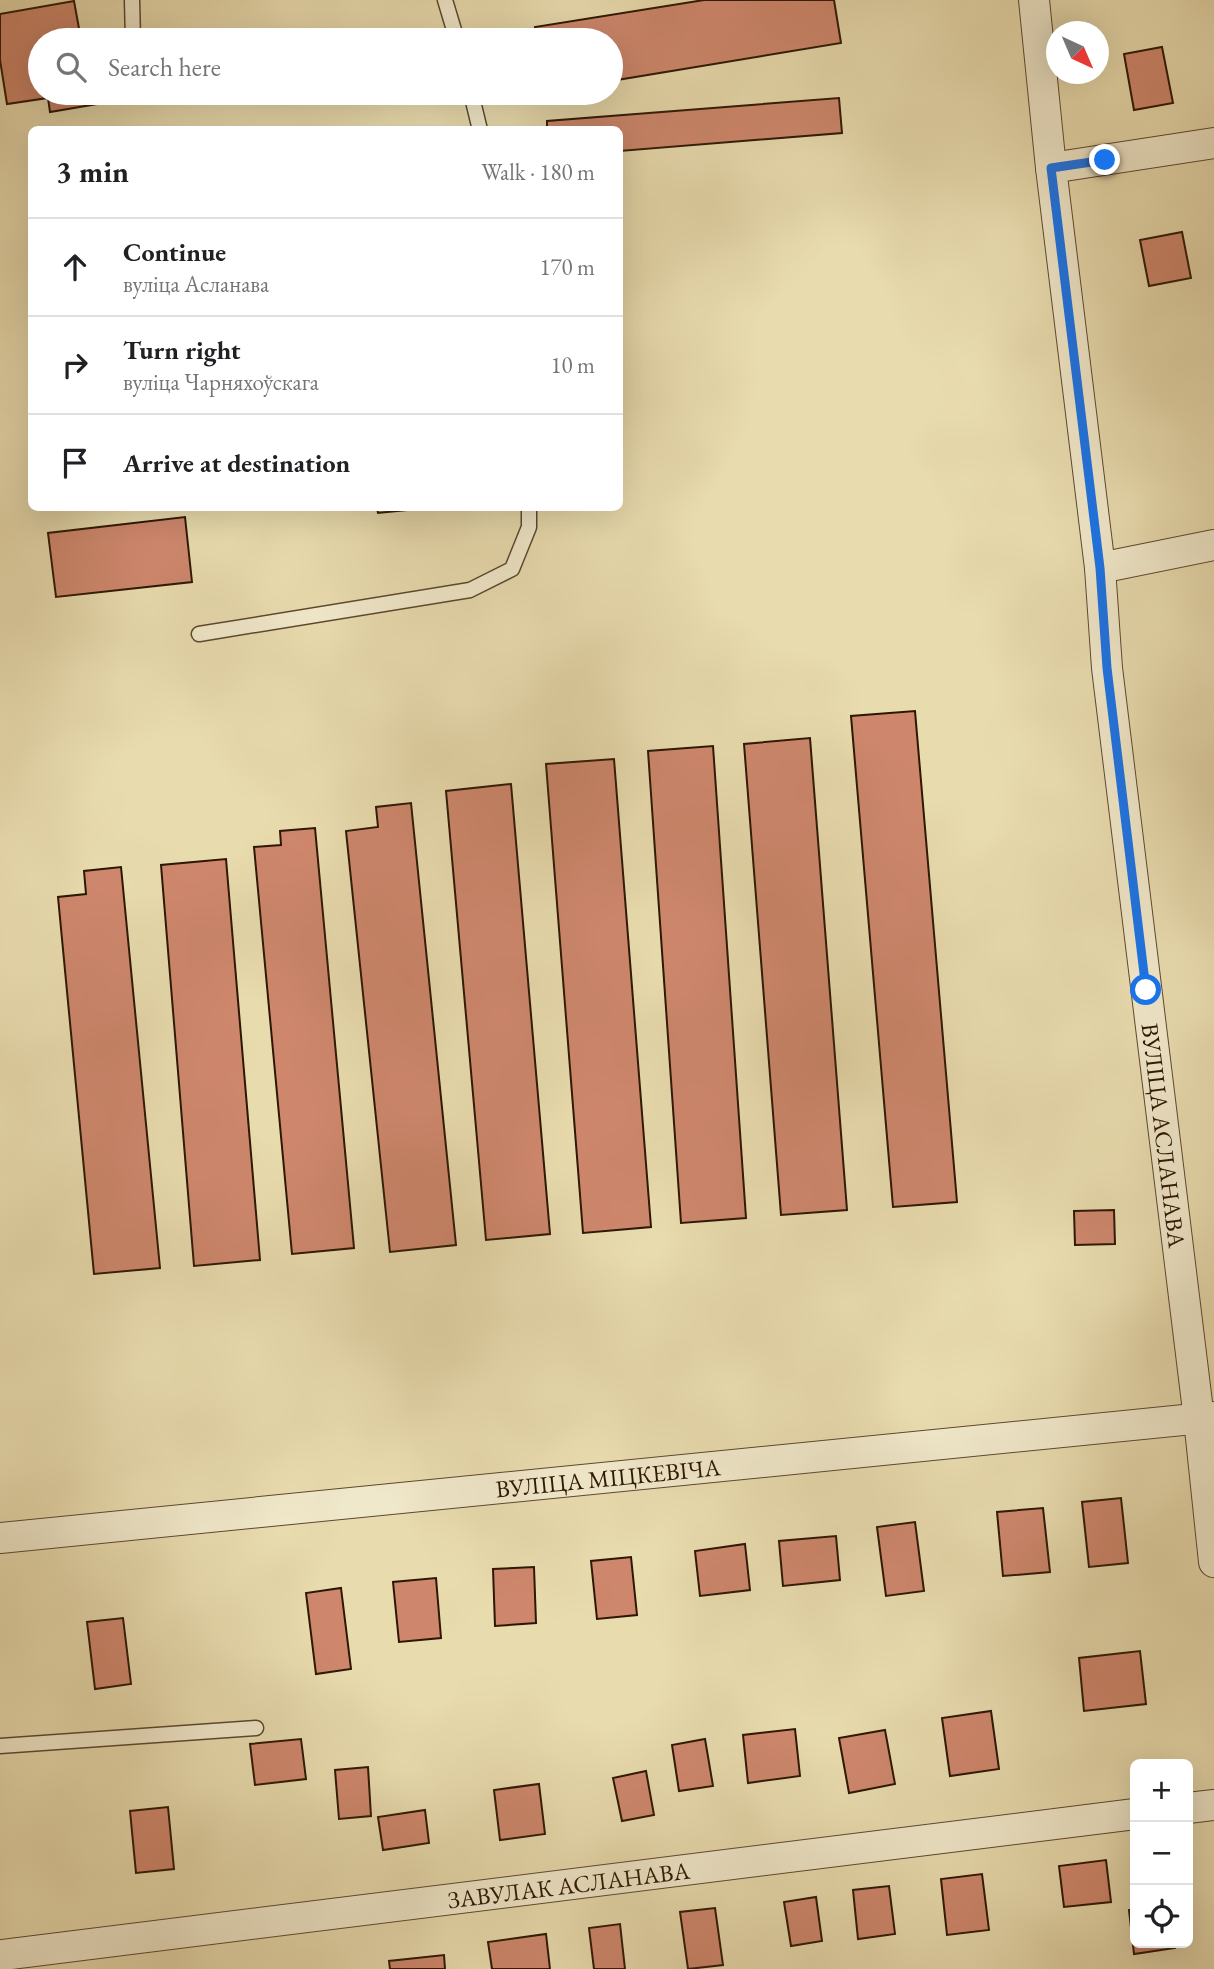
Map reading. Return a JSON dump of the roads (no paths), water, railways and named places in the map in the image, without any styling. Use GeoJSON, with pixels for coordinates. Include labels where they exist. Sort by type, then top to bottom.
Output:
{"type":"FeatureCollection","features":[{"type":"Feature","properties":{"kind":"street","name":"ВУЛІЦА АСЛАНАВА"},"geometry":{"type":"LineString","coordinates":[[1034,0],[1051,168],[1100,568],[1107,668],[1207,1418],[1214,1562]]}},
{"type":"Feature","properties":{"kind":"street"},"geometry":{"type":"LineString","coordinates":[[1051,168],[1214,143]]}},
{"type":"Feature","properties":{"kind":"street"},"geometry":{"type":"LineString","coordinates":[[1100,568],[1214,545]]}},
{"type":"Feature","properties":{"kind":"street","name":"ВУЛІЦА МІЦКЕВІЧА"},"geometry":{"type":"LineString","coordinates":[[0,1538],[1207,1418]]}},
{"type":"Feature","properties":{"kind":"street"},"geometry":{"type":"LineString","coordinates":[[1193,1807],[1214,1805]]}},
{"type":"Feature","properties":{"kind":"street","name":"ЗАВУЛАК АСЛАНАВА"},"geometry":{"type":"LineString","coordinates":[[3,1954],[1130,1815]]}},
{"type":"Feature","properties":{"kind":"lane"},"geometry":{"type":"LineString","coordinates":[[132,0],[133,28]]}},
{"type":"Feature","properties":{"kind":"lane"},"geometry":{"type":"LineString","coordinates":[[445,0],[453,28]]}},
{"type":"Feature","properties":{"kind":"lane"},"geometry":{"type":"LineString","coordinates":[[474,105],[479,126]]}},
{"type":"Feature","properties":{"kind":"lane"},"geometry":{"type":"LineString","coordinates":[[199,634],[470,590],[512,569],[530,527],[529,511]]}},
{"type":"Feature","properties":{"kind":"lane"},"geometry":{"type":"LineString","coordinates":[[0,1746],[256,1728]]}}]}
